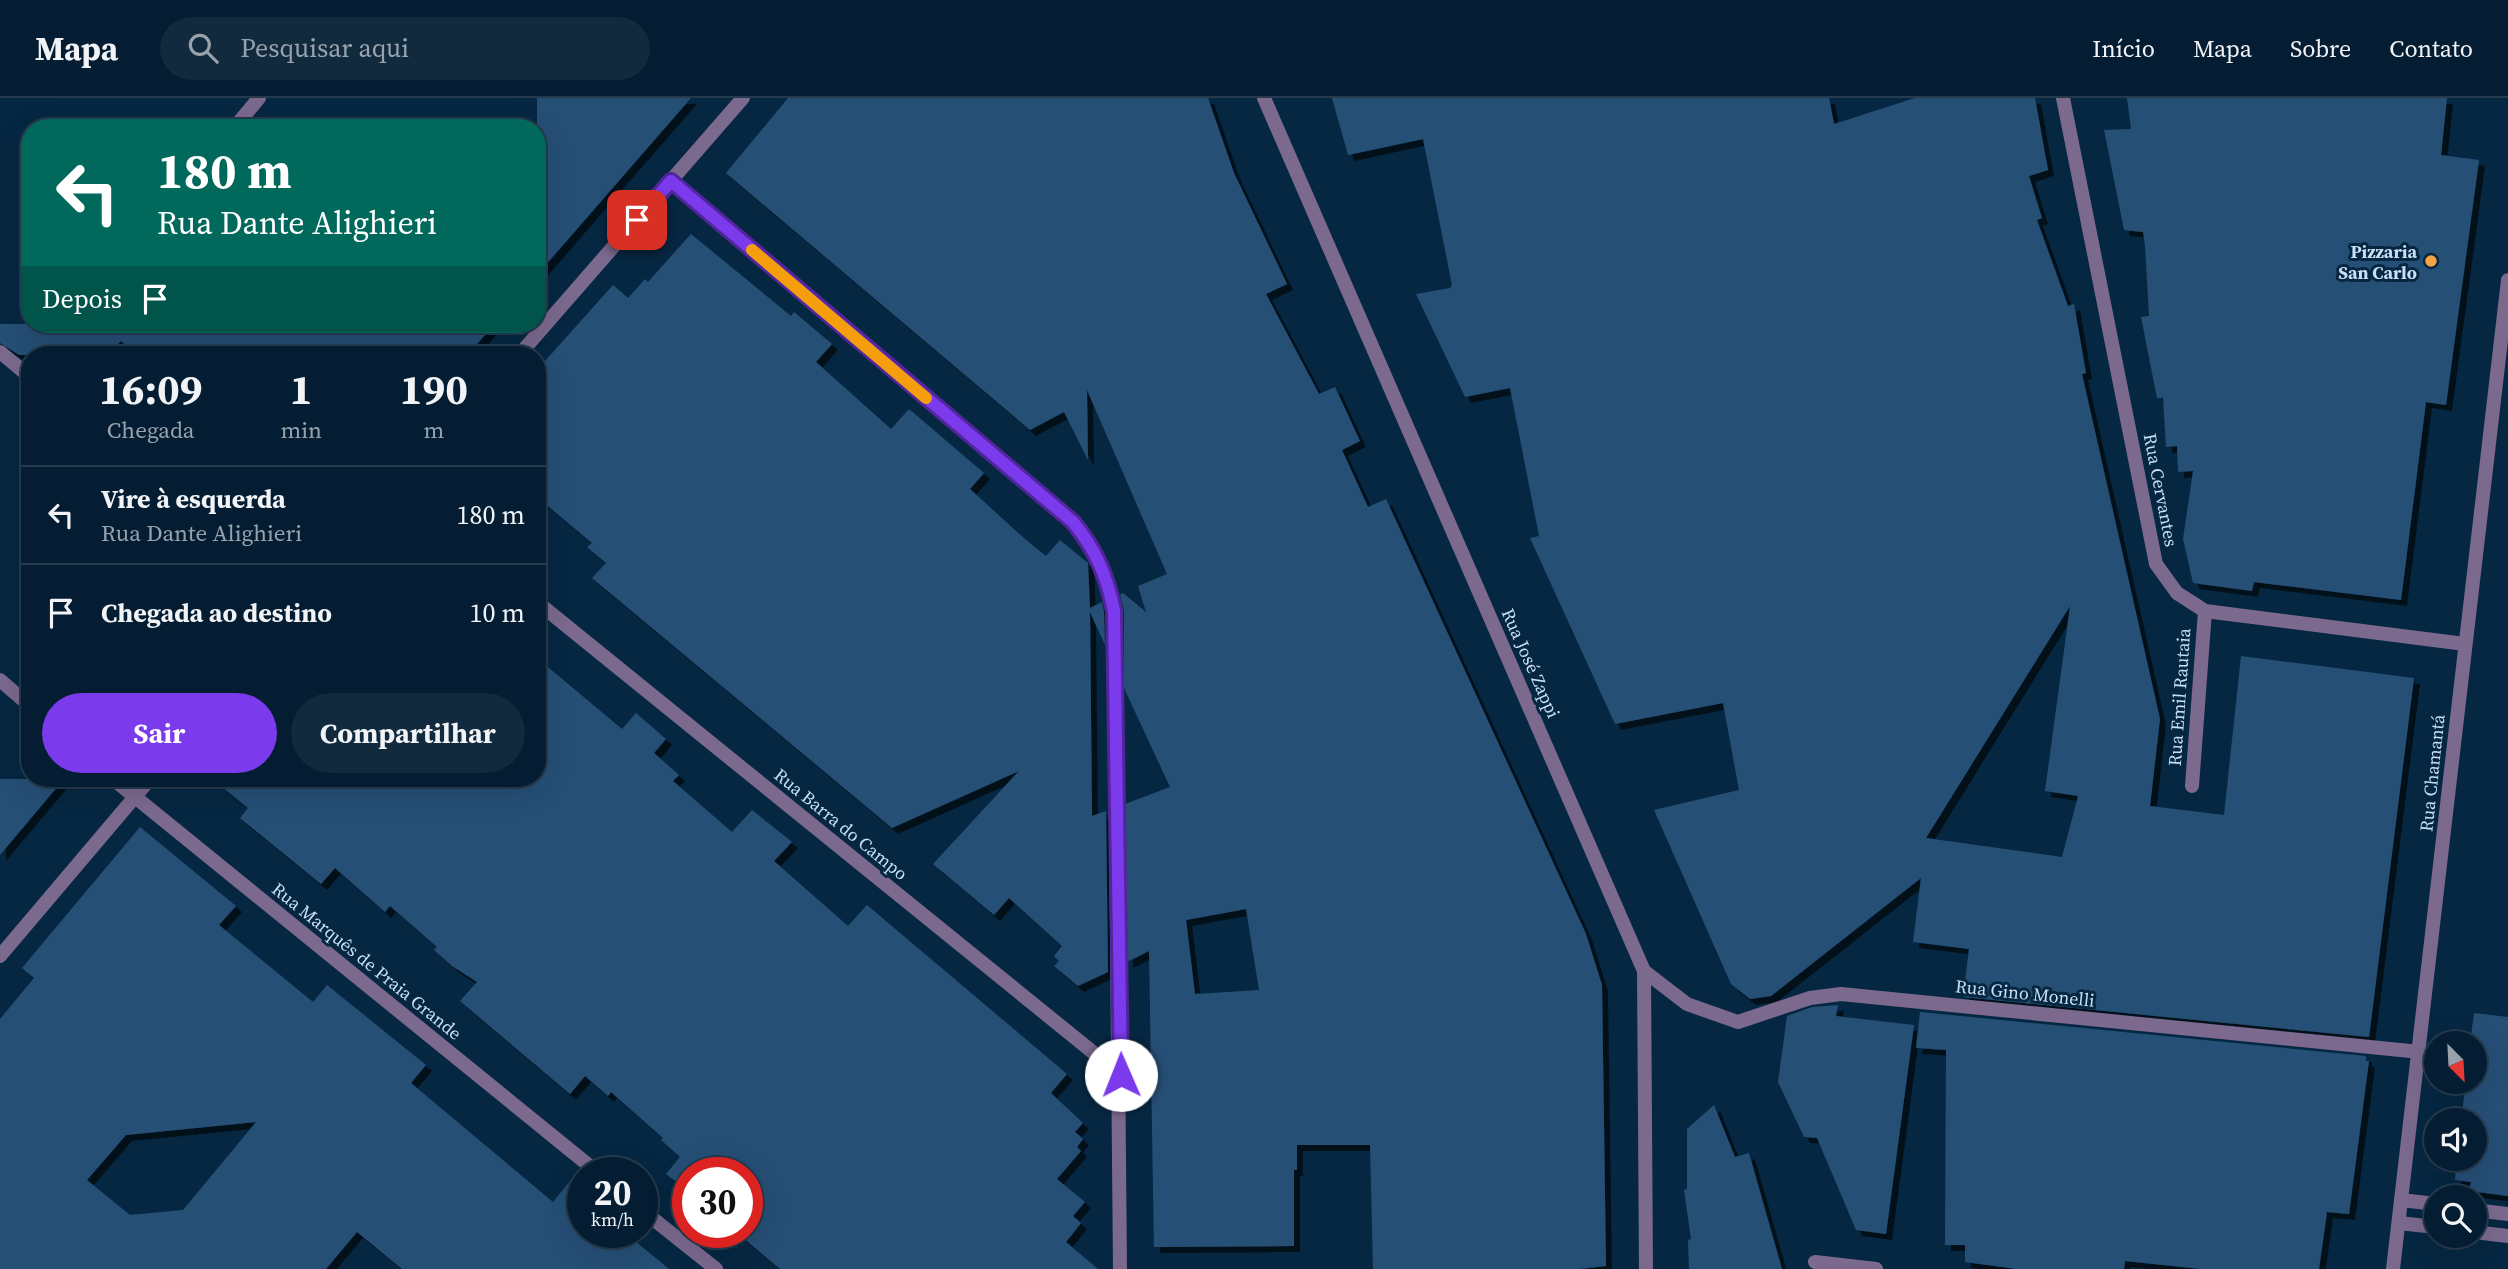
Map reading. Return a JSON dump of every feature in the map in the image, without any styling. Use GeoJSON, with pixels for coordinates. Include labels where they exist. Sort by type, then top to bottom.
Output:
{"type":"FeatureCollection","features":[{"type":"Feature","properties":{"kind":"street"},"geometry":{"type":"LineString","coordinates":[[242,119],[259,98]]}},
{"type":"Feature","properties":{"kind":"street"},"geometry":{"type":"LineString","coordinates":[[546,324],[743,98]]}},
{"type":"Feature","properties":{"kind":"street","name":"Rua José Zappi"},"geometry":{"type":"LineString","coordinates":[[1264,98],[1644,971],[1646,1269]]}},
{"type":"Feature","properties":{"kind":"street","name":"Rua Cervantes"},"geometry":{"type":"LineString","coordinates":[[2063,98],[2156,564],[2177,593],[2204,611],[2465,644]]}},
{"type":"Feature","properties":{"kind":"street"},"geometry":{"type":"LineString","coordinates":[[671,181],[1073,522],[1092,546],[1106,576],[1114,611],[1121,1075],[1120,1269]]}},
{"type":"Feature","properties":{"kind":"street","name":"Rua Chamantá"},"geometry":{"type":"LineString","coordinates":[[2393,1269],[2508,280]]}},
{"type":"Feature","properties":{"kind":"street"},"geometry":{"type":"LineString","coordinates":[[0,352],[21,370]]}},
{"type":"Feature","properties":{"kind":"street","name":"Rua Barra do Campo"},"geometry":{"type":"LineString","coordinates":[[546,609],[1121,1075]]}},
{"type":"Feature","properties":{"kind":"street","name":"Rua Emil Rautaia"},"geometry":{"type":"LineString","coordinates":[[2192,786],[2204,611]]}},
{"type":"Feature","properties":{"kind":"street"},"geometry":{"type":"LineString","coordinates":[[0,680],[21,698]]}},
{"type":"Feature","properties":{"kind":"street","name":"Rua Marquês de Praia Grande"},"geometry":{"type":"LineString","coordinates":[[122,787],[578,1157]]}},
{"type":"Feature","properties":{"kind":"street"},"geometry":{"type":"LineString","coordinates":[[0,956],[143,787]]}},
{"type":"Feature","properties":{"kind":"street","name":"Rua Gino Monelli"},"geometry":{"type":"LineString","coordinates":[[1644,971],[1686,1004],[1738,1022],[1810,998],[1840,994],[2420,1052]]}},
{"type":"Feature","properties":{"kind":"street"},"geometry":{"type":"LineString","coordinates":[[2402,1200],[2424,1203]]}},
{"type":"Feature","properties":{"kind":"street"},"geometry":{"type":"LineString","coordinates":[[2487,1212],[2508,1214]]}},
{"type":"Feature","properties":{"kind":"street"},"geometry":{"type":"LineString","coordinates":[[658,1222],[716,1269]]}},
{"type":"Feature","properties":{"kind":"street"},"geometry":{"type":"LineString","coordinates":[[2399,1223],[2424,1226]]}},
{"type":"Feature","properties":{"kind":"street"},"geometry":{"type":"LineString","coordinates":[[2487,1234],[2508,1236]]}},
{"type":"Feature","properties":{"kind":"street"},"geometry":{"type":"LineString","coordinates":[[1815,1262],[1876,1269]]}},
{"type":"Feature","properties":{"kind":"building"},"geometry":{"type":"Polygon","coordinates":[[[537,98],[691,98],[546,265],[546,119],[537,119],[537,98]]]}},
{"type":"Feature","properties":{"kind":"building"},"geometry":{"type":"Polygon","coordinates":[[[788,98],[1208,98],[1234,173],[1287,284],[1266,294],[1319,394],[1335,387],[1360,441],[1342,450],[1368,507],[1386,499],[1586,934],[1602,985],[1606,1266],[1579,1269],[1373,1269],[1370,1145],[1297,1145],[1297,1170],[1294,1170],[1294,1246],[1154,1247],[1149,951],[1127,962],[1125,804],[1170,787],[1124,688],[1124,611],[1120,595],[1123,593],[1146,612],[1138,586],[1167,574],[1087,390],[1088,460],[1064,412],[1030,430],[726,173],[788,98]],[[1246,909],[1186,920],[1195,994],[1259,990],[1246,909]]]}},
{"type":"Feature","properties":{"kind":"building"},"geometry":{"type":"Polygon","coordinates":[[[1332,98],[1829,98],[1834,124],[1915,98],[2035,98],[2048,170],[2029,176],[2042,218],[2037,220],[2068,306],[2074,304],[2086,373],[2082,374],[2160,719],[2150,806],[2224,815],[2241,656],[2414,678],[2369,1037],[1963,997],[1969,949],[1913,942],[1921,878],[1771,996],[1750,999],[1731,984],[1654,810],[1739,790],[1723,703],[1615,724],[1530,538],[1539,536],[1510,388],[1465,397],[1416,294],[1450,288],[1452,285],[1423,139],[1348,155],[1332,98]],[[2070,606],[1926,838],[2062,857],[2078,796],[2045,791],[2070,606]]]}},
{"type":"Feature","properties":{"kind":"building"},"geometry":{"type":"Polygon","coordinates":[[[2127,98],[2447,98],[2441,155],[2479,160],[2446,405],[2426,402],[2401,600],[2254,582],[2252,591],[2193,583],[2183,539],[2193,471],[2178,472],[2177,446],[2166,447],[2163,398],[2157,398],[2141,317],[2149,316],[2143,232],[2124,230],[2104,130],[2131,129],[2127,98]]]}},
{"type":"Feature","properties":{"kind":"building"},"geometry":{"type":"Polygon","coordinates":[[[691,234],[791,316],[794,312],[832,344],[816,362],[891,429],[909,409],[984,473],[970,489],[1025,539],[1046,556],[1060,540],[1088,563],[1090,608],[1102,602],[1104,612],[1105,645],[1090,612],[1092,816],[1106,811],[1108,972],[1078,986],[1054,966],[1059,961],[1054,956],[1062,946],[1009,898],[994,915],[933,864],[1019,771],[892,828],[592,578],[606,563],[587,547],[592,543],[546,505],[546,360],[613,285],[628,298],[645,279],[648,282],[691,234]]]}},
{"type":"Feature","properties":{"kind":"building"},"geometry":{"type":"Polygon","coordinates":[[[0,324],[21,324],[21,333],[487,333],[475,346],[127,346],[121,341],[116,346],[21,346],[19,355],[0,343],[0,324]]]}},
{"type":"Feature","properties":{"kind":"building"},"geometry":{"type":"Polygon","coordinates":[[[546,666],[622,729],[636,713],[666,739],[654,753],[679,775],[673,781],[732,832],[752,810],[792,842],[774,861],[848,926],[867,905],[1067,1074],[1051,1093],[1083,1123],[1075,1132],[1083,1139],[1077,1147],[1081,1151],[1057,1179],[1085,1202],[1073,1216],[1081,1223],[1066,1242],[1098,1269],[780,1269],[755,1248],[763,1248],[763,1157],[680,1157],[661,1140],[663,1138],[611,1092],[608,1096],[585,1076],[570,1094],[460,1001],[477,982],[452,966],[434,950],[437,947],[390,906],[385,912],[335,868],[321,884],[240,818],[248,808],[222,787],[546,787],[546,666]]]}},
{"type":"Feature","properties":{"kind":"building"},"geometry":{"type":"Polygon","coordinates":[[[0,779],[21,779],[21,787],[57,787],[0,855],[0,779]]]}},
{"type":"Feature","properties":{"kind":"building"},"geometry":{"type":"Polygon","coordinates":[[[140,827],[236,906],[219,925],[313,1002],[327,985],[426,1065],[411,1083],[553,1202],[567,1185],[567,1248],[643,1248],[669,1269],[402,1269],[357,1232],[326,1269],[0,1269],[0,1019],[34,978],[22,968],[140,827]],[[256,1122],[126,1135],[87,1180],[130,1215],[183,1210],[256,1122]]]}},
{"type":"Feature","properties":{"kind":"building"},"geometry":{"type":"Polygon","coordinates":[[[1838,1005],[1836,1016],[1914,1025],[1886,1234],[1856,1230],[1817,1138],[1804,1137],[1778,1082],[1787,1016],[1812,1007],[1838,1005]]]}},
{"type":"Feature","properties":{"kind":"building"},"geometry":{"type":"Polygon","coordinates":[[[1920,1012],[2366,1056],[2366,1061],[2369,1061],[2349,1214],[2327,1212],[2319,1269],[2201,1269],[2125,1261],[2124,1269],[2017,1269],[1965,1262],[1965,1245],[1945,1245],[1946,1050],[1916,1048],[1920,1012]]]}},
{"type":"Feature","properties":{"kind":"building"},"geometry":{"type":"Polygon","coordinates":[[[2474,1013],[2508,1017],[2508,1196],[2487,1193],[2487,1185],[2470,1185],[2471,1182],[2455,1180],[2456,1171],[2487,1171],[2487,1108],[2463,1108],[2464,1094],[2487,1094],[2487,1031],[2472,1031],[2474,1013]]]}},
{"type":"Feature","properties":{"kind":"building"},"geometry":{"type":"Polygon","coordinates":[[[1714,1105],[1735,1157],[1749,1153],[1782,1269],[1689,1269],[1688,1240],[1691,1239],[1684,1190],[1687,1189],[1687,1129],[1714,1105]]]}},
{"type":"Feature","properties":{"kind":"building"},"geometry":{"type":"Polygon","coordinates":[[[672,1167],[672,1179],[666,1174],[672,1167]]]}},
{"type":"Feature","properties":{"kind":"slow traffic"},"geometry":{"type":"LineString","coordinates":[[752,250],[926,398]]}},
{"type":"Feature","properties":{"kind":"place","name":"Pizzaria San Carlo"},"geometry":{"type":"Point","coordinates":[2431,261]}},
{"type":"Feature","properties":{"kind":"route"},"geometry":{"type":"LineString","coordinates":[[637,220],[671,181],[1073,522],[1092,546],[1106,576],[1114,611],[1121,1075]]}}]}
